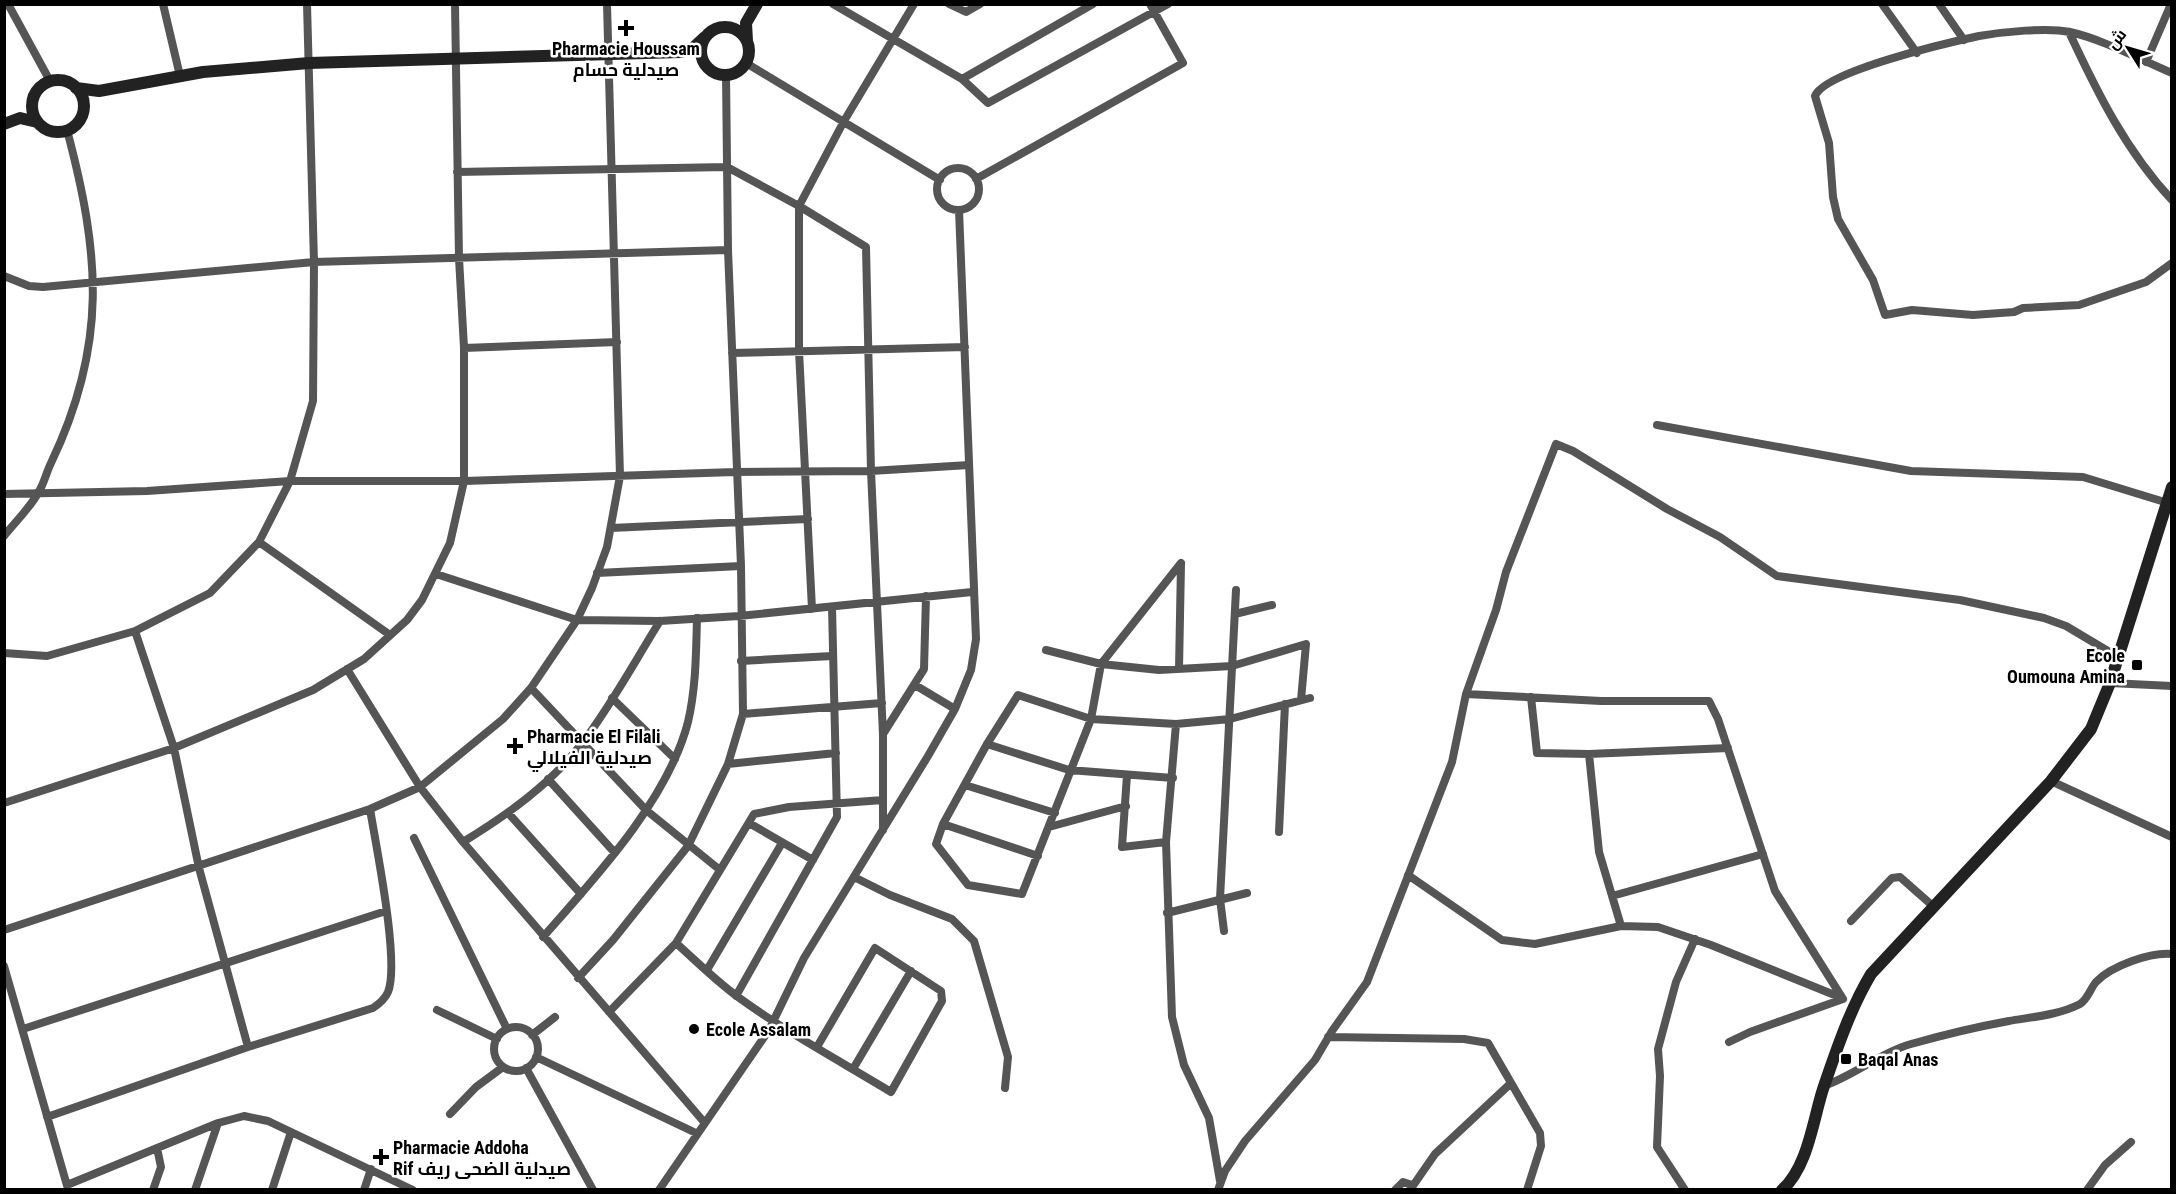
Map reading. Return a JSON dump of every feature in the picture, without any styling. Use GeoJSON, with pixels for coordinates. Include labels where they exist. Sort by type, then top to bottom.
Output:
{"type":"FeatureCollection","features":[{"type":"Feature","properties":{"kind":"street"},"geometry":{"type":"LineString","coordinates":[[8,4],[50,81]]}},
{"type":"Feature","properties":{"kind":"street"},"geometry":{"type":"LineString","coordinates":[[164,4],[180,76]]}},
{"type":"Feature","properties":{"kind":"street"},"geometry":{"type":"LineString","coordinates":[[4,653],[47,656],[135,631],[210,593],[259,542],[290,481],[313,401],[314,262],[307,4]]}},
{"type":"Feature","properties":{"kind":"street"},"geometry":{"type":"LineString","coordinates":[[4,803],[174,748],[313,690],[347,669],[390,635],[422,600],[450,543],[464,481],[464,348],[459,258],[454,4]]}},
{"type":"Feature","properties":{"kind":"street"},"geometry":{"type":"LineString","coordinates":[[4,930],[199,868],[370,810],[420,788],[503,720],[531,688],[577,621],[597,573],[610,528],[620,476],[607,4]]}},
{"type":"Feature","properties":{"kind":"street"},"geometry":{"type":"LineString","coordinates":[[833,4],[962,79],[988,103],[1152,8],[1168,4]]}},
{"type":"Feature","properties":{"kind":"street"},"geometry":{"type":"LineString","coordinates":[[812,609],[808,519],[803,471],[799,351],[799,206],[844,121],[895,41],[914,4]]}},
{"type":"Feature","properties":{"kind":"street"},"geometry":{"type":"LineString","coordinates":[[949,4],[966,12],[980,4]]}},
{"type":"Feature","properties":{"kind":"street"},"geometry":{"type":"LineString","coordinates":[[962,79],[1093,4]]}},
{"type":"Feature","properties":{"kind":"street"},"geometry":{"type":"LineString","coordinates":[[1882,4],[1917,53]]}},
{"type":"Feature","properties":{"kind":"street"},"geometry":{"type":"LineString","coordinates":[[1939,4],[1964,40]]}},
{"type":"Feature","properties":{"kind":"street"},"geometry":{"type":"LineString","coordinates":[[2146,62],[2171,4]]}},
{"type":"Feature","properties":{"kind":"street"},"geometry":{"type":"LineString","coordinates":[[681,52],[697,58],[719,74],[726,75],[741,69],[746,63],[749,48],[746,28],[754,8]]}},
{"type":"Feature","properties":{"kind":"street"},"geometry":{"type":"LineString","coordinates":[[9,122],[32,102],[38,89],[50,81],[64,81],[76,88],[91,91],[248,67],[309,63],[681,52],[697,46],[714,29],[738,23],[754,8]]}},
{"type":"Feature","properties":{"kind":"street"},"geometry":{"type":"LineString","coordinates":[[976,179],[1183,63],[1152,8]]}},
{"type":"Feature","properties":{"kind":"street"},"geometry":{"type":"LineString","coordinates":[[726,27],[738,31],[747,41]]}},
{"type":"Feature","properties":{"kind":"street"},"geometry":{"type":"LineString","coordinates":[[2172,73],[2088,37],[2056,30],[1981,36],[1859,68],[1822,86],[1815,96],[1829,143],[1833,197],[1838,219],[1873,280],[1885,315],[1912,310],[1972,315],[2014,312],[2023,308],[2079,305],[2146,282],[2172,263]]}},
{"type":"Feature","properties":{"kind":"street"},"geometry":{"type":"LineString","coordinates":[[2069,32],[2102,99],[2144,171],[2172,200]]}},
{"type":"Feature","properties":{"kind":"street"},"geometry":{"type":"LineString","coordinates":[[705,37],[701,52],[706,66]]}},
{"type":"Feature","properties":{"kind":"street"},"geometry":{"type":"LineString","coordinates":[[746,63],[940,180]]}},
{"type":"Feature","properties":{"kind":"street"},"geometry":{"type":"LineString","coordinates":[[578,978],[613,940],[687,846],[728,764],[743,714],[739,615],[741,566],[735,472],[728,250],[726,75]]}},
{"type":"Feature","properties":{"kind":"street"},"geometry":{"type":"LineString","coordinates":[[76,88],[82,98],[83,109]]}},
{"type":"Feature","properties":{"kind":"street"},"geometry":{"type":"LineString","coordinates":[[9,122],[26,118],[51,131],[67,130],[78,122],[83,109],[93,97],[107,90]]}},
{"type":"Feature","properties":{"kind":"street"},"geometry":{"type":"LineString","coordinates":[[32,102],[37,122]]}},
{"type":"Feature","properties":{"kind":"street"},"geometry":{"type":"LineString","coordinates":[[4,536],[38,494],[68,425],[81,386],[91,340],[94,284],[86,199],[67,130]]}},
{"type":"Feature","properties":{"kind":"street"},"geometry":{"type":"LineString","coordinates":[[458,172],[612,171],[727,167],[799,206],[866,247],[871,471],[883,735],[883,831]]}},
{"type":"Feature","properties":{"kind":"street"},"geometry":{"type":"LineString","coordinates":[[961,168],[976,179],[979,193],[976,200],[966,208],[959,210],[945,206],[940,200],[938,186],[940,180],[949,171],[961,168]]}},
{"type":"Feature","properties":{"kind":"street"},"geometry":{"type":"LineString","coordinates":[[659,1190],[773,1021],[795,974],[956,708],[971,670],[976,639],[972,592],[959,210]]}},
{"type":"Feature","properties":{"kind":"street"},"geometry":{"type":"LineString","coordinates":[[4,276],[36,286],[94,284],[314,262],[728,250]]}},
{"type":"Feature","properties":{"kind":"street"},"geometry":{"type":"LineString","coordinates":[[464,348],[616,342]]}},
{"type":"Feature","properties":{"kind":"street"},"geometry":{"type":"LineString","coordinates":[[732,353],[965,347]]}},
{"type":"Feature","properties":{"kind":"street"},"geometry":{"type":"LineString","coordinates":[[1657,424],[1911,471],[2083,477],[2170,502]]}},
{"type":"Feature","properties":{"kind":"street"},"geometry":{"type":"LineString","coordinates":[[1219,1185],[1245,1141],[1315,1060],[1328,1037],[1367,982],[1452,762],[1466,694],[1496,610],[1506,572],[1556,444],[1573,451],[1667,509],[1720,537],[1777,576],[1960,600],[2044,618],[2066,626],[2118,657]]}},
{"type":"Feature","properties":{"kind":"street"},"geometry":{"type":"LineString","coordinates":[[4,494],[147,491],[290,481],[464,481],[735,472],[871,471],[969,465]]}},
{"type":"Feature","properties":{"kind":"street"},"geometry":{"type":"LineString","coordinates":[[1782,1190],[1798,1169],[1824,1086],[1862,989],[1882,960],[2051,781],[2091,729],[2110,682],[2170,502],[2172,487]]}},
{"type":"Feature","properties":{"kind":"street"},"geometry":{"type":"LineString","coordinates":[[610,528],[808,519]]}},
{"type":"Feature","properties":{"kind":"street"},"geometry":{"type":"LineString","coordinates":[[259,542],[390,635]]}},
{"type":"Feature","properties":{"kind":"street"},"geometry":{"type":"LineString","coordinates":[[1046,650],[1101,664],[1179,669],[1232,666],[1306,644],[1306,699],[1230,718],[1176,724],[1091,719],[1018,695],[987,744],[944,824],[936,844],[968,885],[1022,894],[1091,719],[1101,664],[1181,563],[1179,669]]}},
{"type":"Feature","properties":{"kind":"street"},"geometry":{"type":"LineString","coordinates":[[597,573],[741,566]]}},
{"type":"Feature","properties":{"kind":"street"},"geometry":{"type":"LineString","coordinates":[[436,574],[577,621],[660,621],[878,603],[972,592]]}},
{"type":"Feature","properties":{"kind":"street"},"geometry":{"type":"LineString","coordinates":[[1224,931],[1220,899],[1236,590]]}},
{"type":"Feature","properties":{"kind":"street"},"geometry":{"type":"LineString","coordinates":[[883,735],[924,669],[926,596]]}},
{"type":"Feature","properties":{"kind":"street"},"geometry":{"type":"LineString","coordinates":[[1235,614],[1272,605]]}},
{"type":"Feature","properties":{"kind":"street"},"geometry":{"type":"LineString","coordinates":[[736,996],[837,818],[832,607]]}},
{"type":"Feature","properties":{"kind":"street"},"geometry":{"type":"LineString","coordinates":[[543,937],[615,853],[645,810],[675,759],[688,723],[695,677],[697,618]]}},
{"type":"Feature","properties":{"kind":"street"},"geometry":{"type":"LineString","coordinates":[[463,842],[508,814],[548,779],[582,743],[660,621]]}},
{"type":"Feature","properties":{"kind":"street"},"geometry":{"type":"LineString","coordinates":[[135,631],[174,748],[199,868],[248,1047]]}},
{"type":"Feature","properties":{"kind":"street"},"geometry":{"type":"LineString","coordinates":[[741,662],[832,656]]}},
{"type":"Feature","properties":{"kind":"street"},"geometry":{"type":"LineString","coordinates":[[347,669],[420,788],[543,937],[704,1122]]}},
{"type":"Feature","properties":{"kind":"street"},"geometry":{"type":"LineString","coordinates":[[2110,682],[2172,686]]}},
{"type":"Feature","properties":{"kind":"street"},"geometry":{"type":"LineString","coordinates":[[915,685],[956,708]]}},
{"type":"Feature","properties":{"kind":"street"},"geometry":{"type":"LineString","coordinates":[[531,688],[645,810],[687,846],[720,870]]}},
{"type":"Feature","properties":{"kind":"street"},"geometry":{"type":"LineString","coordinates":[[1466,694],[1601,701],[1709,701],[1718,719],[1763,854],[1784,907],[1843,999]]}},
{"type":"Feature","properties":{"kind":"street"},"geometry":{"type":"LineString","coordinates":[[1531,697],[1537,753],[1589,754],[1728,748]]}},
{"type":"Feature","properties":{"kind":"street"},"geometry":{"type":"LineString","coordinates":[[612,698],[675,759]]}},
{"type":"Feature","properties":{"kind":"street"},"geometry":{"type":"LineString","coordinates":[[743,714],[882,703]]}},
{"type":"Feature","properties":{"kind":"street"},"geometry":{"type":"LineString","coordinates":[[1279,832],[1285,704]]}},
{"type":"Feature","properties":{"kind":"street"},"geometry":{"type":"LineString","coordinates":[[1176,724],[1166,842],[1167,913],[1174,1033],[1184,1065],[1209,1118],[1219,1185]]}},
{"type":"Feature","properties":{"kind":"street"},"geometry":{"type":"LineString","coordinates":[[987,744],[1072,770],[1173,778]]}},
{"type":"Feature","properties":{"kind":"street"},"geometry":{"type":"LineString","coordinates":[[728,764],[836,753]]}},
{"type":"Feature","properties":{"kind":"street"},"geometry":{"type":"LineString","coordinates":[[1589,754],[1599,852],[1621,926]]}},
{"type":"Feature","properties":{"kind":"street"},"geometry":{"type":"LineString","coordinates":[[1127,775],[1122,847],[1166,842]]}},
{"type":"Feature","properties":{"kind":"street"},"geometry":{"type":"LineString","coordinates":[[548,779],[615,853]]}},
{"type":"Feature","properties":{"kind":"street"},"geometry":{"type":"LineString","coordinates":[[2051,781],[2172,837]]}},
{"type":"Feature","properties":{"kind":"street"},"geometry":{"type":"LineString","coordinates":[[965,785],[1055,813]]}},
{"type":"Feature","properties":{"kind":"street"},"geometry":{"type":"LineString","coordinates":[[609,1012],[676,943],[754,814],[789,807],[883,800]]}},
{"type":"Feature","properties":{"kind":"street"},"geometry":{"type":"LineString","coordinates":[[1049,827],[1126,806]]}},
{"type":"Feature","properties":{"kind":"street"},"geometry":{"type":"LineString","coordinates":[[48,1117],[248,1047],[372,1008],[381,1003],[388,993],[390,981],[386,910],[370,810]]}},
{"type":"Feature","properties":{"kind":"street"},"geometry":{"type":"LineString","coordinates":[[508,814],[580,894]]}},
{"type":"Feature","properties":{"kind":"street"},"geometry":{"type":"LineString","coordinates":[[749,823],[813,860]]}},
{"type":"Feature","properties":{"kind":"street"},"geometry":{"type":"LineString","coordinates":[[944,824],[1038,856]]}},
{"type":"Feature","properties":{"kind":"street"},"geometry":{"type":"LineString","coordinates":[[414,838],[507,1029]]}},
{"type":"Feature","properties":{"kind":"street"},"geometry":{"type":"LineString","coordinates":[[707,970],[782,843]]}},
{"type":"Feature","properties":{"kind":"street"},"geometry":{"type":"LineString","coordinates":[[1612,896],[1763,854]]}},
{"type":"Feature","properties":{"kind":"street"},"geometry":{"type":"LineString","coordinates":[[1408,876],[1502,940],[1535,944],[1621,926],[1659,927],[1695,939],[1843,999],[1855,1006]]}},
{"type":"Feature","properties":{"kind":"street"},"geometry":{"type":"LineString","coordinates":[[854,877],[890,895],[952,920],[974,941],[1008,1057],[1005,1088]]}},
{"type":"Feature","properties":{"kind":"street"},"geometry":{"type":"LineString","coordinates":[[1851,921],[1892,878],[1900,877],[1934,907]]}},
{"type":"Feature","properties":{"kind":"street"},"geometry":{"type":"LineString","coordinates":[[1167,913],[1246,893]]}},
{"type":"Feature","properties":{"kind":"street"},"geometry":{"type":"LineString","coordinates":[[23,1029],[386,910]]}},
{"type":"Feature","properties":{"kind":"street"},"geometry":{"type":"LineString","coordinates":[[1685,1190],[1657,1147],[1660,1076],[1658,1049],[1676,982],[1695,939]]}},
{"type":"Feature","properties":{"kind":"street"},"geometry":{"type":"LineString","coordinates":[[676,943],[736,996],[773,1021],[891,1092],[942,1001],[941,991],[875,948],[817,1047]]}},
{"type":"Feature","properties":{"kind":"street"},"geometry":{"type":"LineString","coordinates":[[1824,1086],[1846,1078],[1892,1050],[1907,1045],[1942,1035],[2045,1015],[2076,1005],[2085,1000],[2096,982],[2110,973],[2151,954],[2172,954]]}},
{"type":"Feature","properties":{"kind":"street"},"geometry":{"type":"LineString","coordinates":[[4,966],[67,1187],[218,1123],[243,1116],[256,1117],[291,1132],[413,1190]]}},
{"type":"Feature","properties":{"kind":"street"},"geometry":{"type":"LineString","coordinates":[[853,1069],[911,972]]}},
{"type":"Feature","properties":{"kind":"street"},"geometry":{"type":"LineString","coordinates":[[1729,1041],[1843,999]]}},
{"type":"Feature","properties":{"kind":"street"},"geometry":{"type":"LineString","coordinates":[[437,1010],[497,1039]]}},
{"type":"Feature","properties":{"kind":"street"},"geometry":{"type":"LineString","coordinates":[[532,1035],[555,1017]]}},
{"type":"Feature","properties":{"kind":"street"},"geometry":{"type":"LineString","coordinates":[[520,1028],[532,1035],[537,1046],[536,1058],[526,1068],[510,1070],[503,1067],[495,1054],[497,1039],[507,1029],[520,1028]]}},
{"type":"Feature","properties":{"kind":"street"},"geometry":{"type":"LineString","coordinates":[[1328,1037],[1484,1041],[1491,1046],[1510,1084],[1540,1133],[1541,1146],[1527,1190]]}},
{"type":"Feature","properties":{"kind":"street"},"geometry":{"type":"LineString","coordinates":[[536,1058],[696,1133]]}},
{"type":"Feature","properties":{"kind":"street"},"geometry":{"type":"LineString","coordinates":[[450,1114],[476,1088],[503,1067]]}},
{"type":"Feature","properties":{"kind":"street"},"geometry":{"type":"LineString","coordinates":[[526,1068],[593,1190]]}},
{"type":"Feature","properties":{"kind":"street"},"geometry":{"type":"LineString","coordinates":[[1395,1190],[1403,1182],[1411,1187],[1435,1154],[1510,1084]]}},
{"type":"Feature","properties":{"kind":"street"},"geometry":{"type":"LineString","coordinates":[[195,1190],[218,1123]]}},
{"type":"Feature","properties":{"kind":"street"},"geometry":{"type":"LineString","coordinates":[[272,1190],[291,1132]]}},
{"type":"Feature","properties":{"kind":"street"},"geometry":{"type":"LineString","coordinates":[[2087,1190],[2105,1165],[2131,1142]]}},
{"type":"Feature","properties":{"kind":"street"},"geometry":{"type":"LineString","coordinates":[[153,1190],[161,1167],[157,1148]]}},
{"type":"Feature","properties":{"kind":"street"},"geometry":{"type":"LineString","coordinates":[[364,1190],[371,1169]]}},
{"type":"Feature","properties":{"kind":"place","name":"Pharmacie Houssam صيدلية حسام"},"geometry":{"type":"Point","coordinates":[626,28]}},
{"type":"Feature","properties":{"kind":"place","name":"Ecole Oumouna Amina"},"geometry":{"type":"Point","coordinates":[2137,665]}},
{"type":"Feature","properties":{"kind":"place","name":"Pharmacie El Filali صيدلية الفيلالي"},"geometry":{"type":"Point","coordinates":[515,746]}},
{"type":"Feature","properties":{"kind":"place","name":"Ecole Assalam"},"geometry":{"type":"Point","coordinates":[694,1029]}},
{"type":"Feature","properties":{"kind":"place","name":"Baqal Anas"},"geometry":{"type":"Point","coordinates":[1846,1059]}},
{"type":"Feature","properties":{"kind":"place","name":"Pharmacie Addoha Rif صيدلية الضحى ريف"},"geometry":{"type":"Point","coordinates":[381,1157]}}]}
